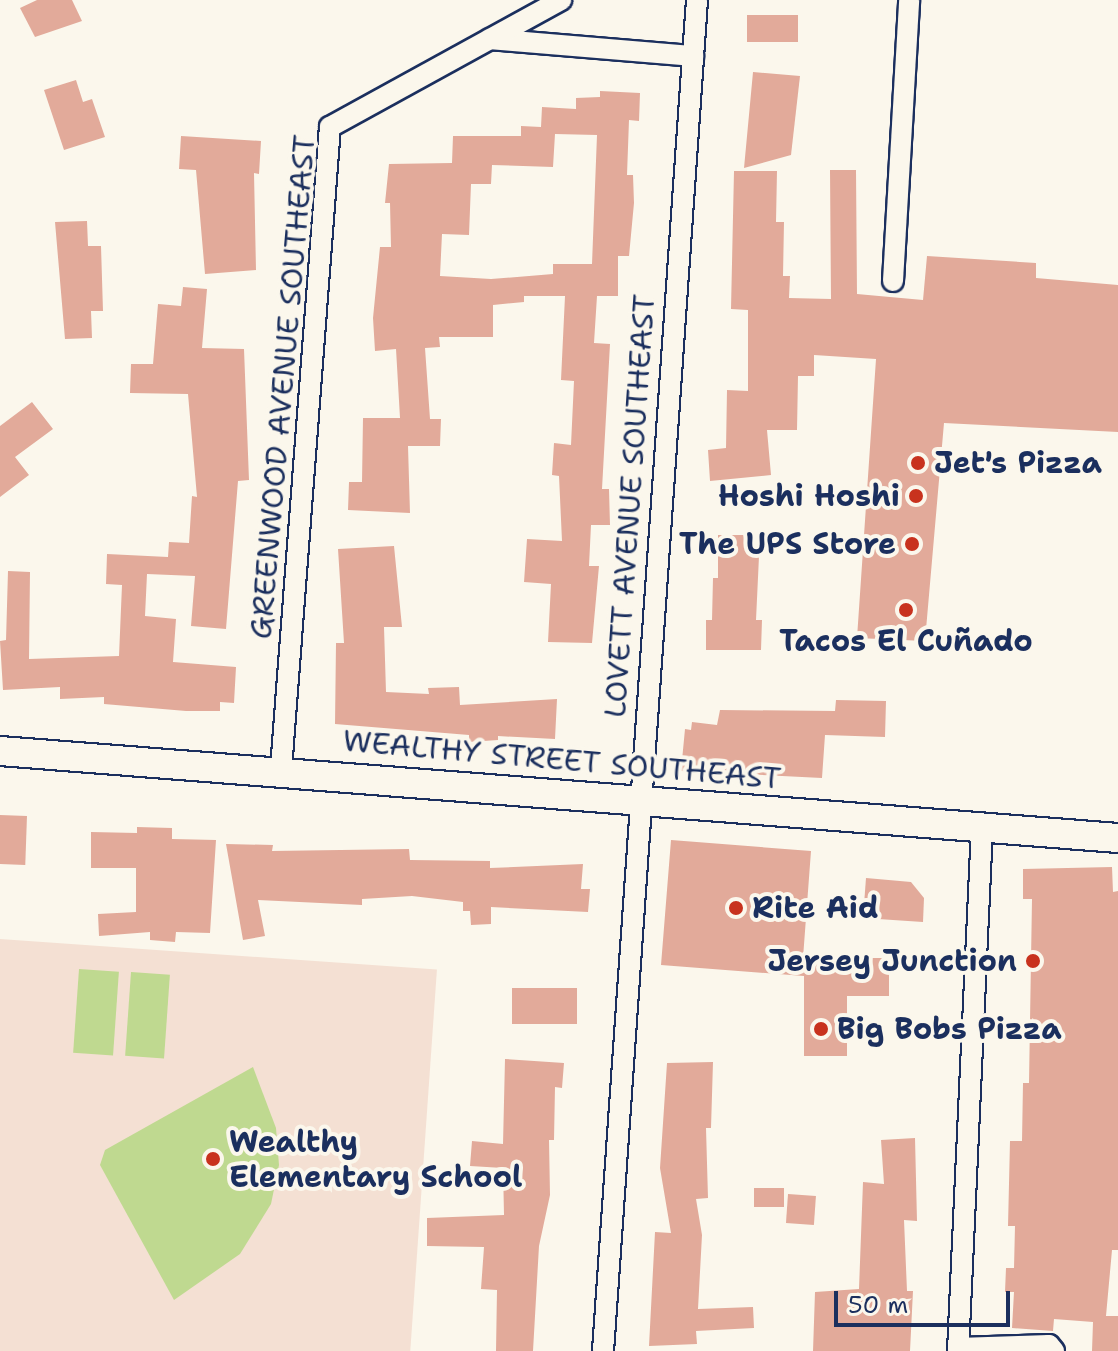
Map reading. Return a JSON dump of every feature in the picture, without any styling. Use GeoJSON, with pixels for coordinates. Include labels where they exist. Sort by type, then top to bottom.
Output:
{"type":"FeatureCollection","features":[{"type":"Feature","properties":{"kind":"main road","name":"WEALTHY STREET SOUTHEAST"},"geometry":{"type":"LineString","coordinates":[[0,751],[281,769],[638,803],[1118,838]]}},
{"type":"Feature","properties":{"kind":"street","name":"GREENWOOD AVENUE SOUTHEAST"},"geometry":{"type":"LineString","coordinates":[[281,769],[330,127],[561,0]]}},
{"type":"Feature","properties":{"kind":"street","name":"LOVETT AVENUE SOUTHEAST"},"geometry":{"type":"LineString","coordinates":[[603,1351],[638,803],[697,0]]}},
{"type":"Feature","properties":{"kind":"street"},"geometry":{"type":"LineString","coordinates":[[893,281],[909,0]]}},
{"type":"Feature","properties":{"kind":"street"},"geometry":{"type":"LineString","coordinates":[[490,39],[693,56]]}},
{"type":"Feature","properties":{"kind":"street"},"geometry":{"type":"LineString","coordinates":[[982,829],[958,1350],[1049,1345],[1054,1351]]}},
{"type":"Feature","properties":{"kind":"shaded area","name":"Wealthy Elementary School"},"geometry":{"type":"Polygon","coordinates":[[[0,939],[437,970],[410,1351],[0,1351],[0,939]]]}},
{"type":"Feature","properties":{"kind":"green space"},"geometry":{"type":"Polygon","coordinates":[[[79,969],[119,972],[113,1056],[73,1053],[79,969]]]}},
{"type":"Feature","properties":{"kind":"green space"},"geometry":{"type":"Polygon","coordinates":[[[131,972],[170,975],[164,1059],[125,1056],[131,972]]]}},
{"type":"Feature","properties":{"kind":"green space"},"geometry":{"type":"Polygon","coordinates":[[[253,1067],[276,1128],[279,1165],[271,1204],[240,1254],[174,1300],[100,1165],[105,1150],[253,1067]]]}},
{"type":"Feature","properties":{"kind":"building"},"geometry":{"type":"Polygon","coordinates":[[[37,0],[72,0],[82,21],[35,37],[20,8],[37,0]]]}},
{"type":"Feature","properties":{"kind":"building"},"geometry":{"type":"Polygon","coordinates":[[[747,15],[798,15],[798,42],[747,42],[747,15]]]}},
{"type":"Feature","properties":{"kind":"building"},"geometry":{"type":"Polygon","coordinates":[[[753,72],[800,76],[791,155],[744,168],[753,72]]]}},
{"type":"Feature","properties":{"kind":"building"},"geometry":{"type":"Polygon","coordinates":[[[76,80],[83,102],[92,99],[105,137],[64,150],[44,90],[76,80]]]}},
{"type":"Feature","properties":{"kind":"building"},"geometry":{"type":"Polygon","coordinates":[[[600,91],[640,93],[639,121],[629,120],[627,175],[633,175],[634,203],[629,256],[618,256],[618,296],[597,296],[594,343],[610,344],[602,489],[609,489],[610,525],[591,525],[589,566],[599,566],[592,643],[548,642],[551,584],[524,582],[527,539],[562,541],[559,476],[552,475],[554,443],[571,445],[574,381],[561,380],[565,296],[524,296],[524,302],[493,305],[493,337],[439,337],[440,347],[425,348],[430,419],[441,419],[440,446],[408,446],[410,513],[348,510],[349,482],[362,482],[363,418],[400,418],[396,349],[375,351],[373,318],[380,247],[391,247],[390,203],[385,203],[389,164],[452,163],[453,136],[521,136],[521,126],[541,127],[542,107],[576,109],[576,98],[600,97],[600,91]],[[555,134],[553,167],[492,165],[491,184],[471,184],[469,235],[442,234],[440,276],[491,279],[553,274],[553,264],[592,264],[597,135],[555,134]]]}},
{"type":"Feature","properties":{"kind":"building"},"geometry":{"type":"Polygon","coordinates":[[[181,136],[261,141],[259,174],[254,173],[256,270],[205,274],[196,170],[179,169],[181,136]]]}},
{"type":"Feature","properties":{"kind":"building"},"geometry":{"type":"Polygon","coordinates":[[[830,170],[856,170],[857,294],[923,300],[927,256],[1036,263],[1036,278],[1118,285],[1118,432],[944,423],[925,641],[857,638],[876,359],[814,355],[814,376],[798,376],[797,430],[767,430],[771,475],[710,481],[708,450],[726,448],[727,390],[748,391],[748,310],[731,309],[734,171],[777,171],[776,222],[784,222],[783,276],[790,276],[789,298],[831,299],[830,170]]]}},
{"type":"Feature","properties":{"kind":"building"},"geometry":{"type":"Polygon","coordinates":[[[87,221],[88,246],[101,246],[103,311],[91,311],[92,338],[65,339],[55,222],[87,221]]]}},
{"type":"Feature","properties":{"kind":"building"},"geometry":{"type":"Polygon","coordinates":[[[183,287],[207,289],[202,348],[244,349],[249,480],[238,481],[226,629],[191,626],[195,576],[147,574],[145,616],[176,619],[173,662],[236,667],[234,703],[220,702],[220,711],[186,711],[104,704],[104,697],[60,699],[60,687],[3,690],[0,641],[6,640],[8,571],[30,572],[29,659],[119,656],[122,585],[106,584],[107,554],[168,557],[169,542],[189,543],[192,496],[197,497],[188,394],[130,393],[131,364],[153,364],[158,304],[181,306],[183,287]]]}},
{"type":"Feature","properties":{"kind":"building"},"geometry":{"type":"Polygon","coordinates":[[[32,402],[53,429],[15,457],[29,475],[0,497],[0,426],[32,402]]]}},
{"type":"Feature","properties":{"kind":"building"},"geometry":{"type":"Polygon","coordinates":[[[718,535],[760,535],[756,620],[762,620],[761,650],[706,650],[706,620],[712,620],[713,578],[718,578],[718,535]]]}},
{"type":"Feature","properties":{"kind":"building"},"geometry":{"type":"Polygon","coordinates":[[[394,546],[402,627],[384,627],[386,692],[429,694],[428,688],[459,687],[460,705],[557,699],[555,739],[498,736],[498,740],[469,742],[469,735],[335,724],[336,643],[344,643],[338,549],[394,546]]]}},
{"type":"Feature","properties":{"kind":"building"},"geometry":{"type":"Polygon","coordinates":[[[836,700],[886,701],[885,737],[825,735],[822,778],[681,771],[685,729],[691,730],[692,722],[717,725],[720,710],[835,711],[836,700]]]}},
{"type":"Feature","properties":{"kind":"building"},"geometry":{"type":"Polygon","coordinates":[[[0,815],[27,816],[25,865],[0,864],[0,815]]]}},
{"type":"Feature","properties":{"kind":"building"},"geometry":{"type":"Polygon","coordinates":[[[137,827],[172,828],[172,839],[216,840],[210,933],[176,932],[175,942],[150,940],[150,932],[99,936],[98,914],[136,912],[136,868],[91,868],[91,832],[137,833],[137,827]]]}},
{"type":"Feature","properties":{"kind":"building","name":"Rite Aid"},"geometry":{"type":"Polygon","coordinates":[[[671,840],[811,851],[803,958],[889,958],[889,996],[847,996],[847,1056],[804,1056],[804,976],[661,965],[671,840]]]}},
{"type":"Feature","properties":{"kind":"building"},"geometry":{"type":"Polygon","coordinates":[[[226,844],[273,845],[272,851],[409,849],[410,860],[490,861],[490,868],[583,864],[581,889],[590,889],[588,912],[491,907],[491,924],[471,925],[470,911],[463,911],[463,902],[412,896],[362,899],[362,905],[258,900],[265,936],[243,940],[226,844]]]}},
{"type":"Feature","properties":{"kind":"building"},"geometry":{"type":"Polygon","coordinates":[[[1112,867],[1113,892],[1118,891],[1118,1250],[1112,1250],[1106,1316],[1118,1316],[1118,1351],[1092,1351],[1093,1322],[1054,1319],[1053,1331],[1012,1328],[1014,1292],[1005,1292],[1006,1268],[1014,1268],[1015,1226],[1008,1226],[1010,1141],[1022,1141],[1023,1083],[1029,1083],[1032,899],[1023,899],[1023,869],[1112,867]]]}},
{"type":"Feature","properties":{"kind":"building"},"geometry":{"type":"Polygon","coordinates":[[[866,878],[911,882],[924,898],[923,922],[863,918],[866,878]]]}},
{"type":"Feature","properties":{"kind":"building"},"geometry":{"type":"Polygon","coordinates":[[[512,988],[577,988],[577,1024],[512,1024],[512,988]]]}},
{"type":"Feature","properties":{"kind":"building"},"geometry":{"type":"Polygon","coordinates":[[[505,1059],[564,1063],[562,1088],[555,1087],[554,1140],[549,1140],[550,1195],[539,1246],[533,1351],[496,1351],[497,1290],[481,1289],[484,1247],[427,1246],[427,1218],[504,1215],[503,1168],[470,1166],[472,1141],[503,1144],[505,1059]]]}},
{"type":"Feature","properties":{"kind":"building"},"geometry":{"type":"Polygon","coordinates":[[[713,1062],[711,1128],[706,1128],[708,1198],[696,1199],[702,1235],[698,1309],[753,1307],[754,1328],[696,1331],[697,1344],[649,1346],[655,1232],[671,1233],[660,1168],[667,1063],[713,1062]]]}},
{"type":"Feature","properties":{"kind":"building"},"geometry":{"type":"Polygon","coordinates":[[[915,1138],[917,1221],[904,1220],[907,1291],[913,1291],[910,1351],[813,1351],[815,1292],[859,1289],[863,1182],[884,1184],[881,1140],[915,1138]]]}},
{"type":"Feature","properties":{"kind":"building"},"geometry":{"type":"Polygon","coordinates":[[[754,1188],[784,1188],[784,1207],[754,1207],[754,1188]]]}},
{"type":"Feature","properties":{"kind":"building"},"geometry":{"type":"Polygon","coordinates":[[[788,1194],[816,1196],[814,1225],[786,1223],[788,1194]]]}},
{"type":"Feature","properties":{"kind":"place","name":"Jet's Pizza"},"geometry":{"type":"Point","coordinates":[918,463]}},
{"type":"Feature","properties":{"kind":"place","name":"Hoshi Hoshi"},"geometry":{"type":"Point","coordinates":[916,496]}},
{"type":"Feature","properties":{"kind":"place","name":"The UPS Store"},"geometry":{"type":"Point","coordinates":[912,544]}},
{"type":"Feature","properties":{"kind":"place","name":"Tacos El Cuñado"},"geometry":{"type":"Point","coordinates":[906,610]}},
{"type":"Feature","properties":{"kind":"place","name":"Rite Aid"},"geometry":{"type":"Point","coordinates":[736,908]}},
{"type":"Feature","properties":{"kind":"place","name":"Jersey Junction"},"geometry":{"type":"Point","coordinates":[1033,961]}},
{"type":"Feature","properties":{"kind":"place","name":"Big Bobs Pizza"},"geometry":{"type":"Point","coordinates":[821,1029]}},
{"type":"Feature","properties":{"kind":"place","name":"Wealthy Elementary School"},"geometry":{"type":"Point","coordinates":[213,1159]}}]}
